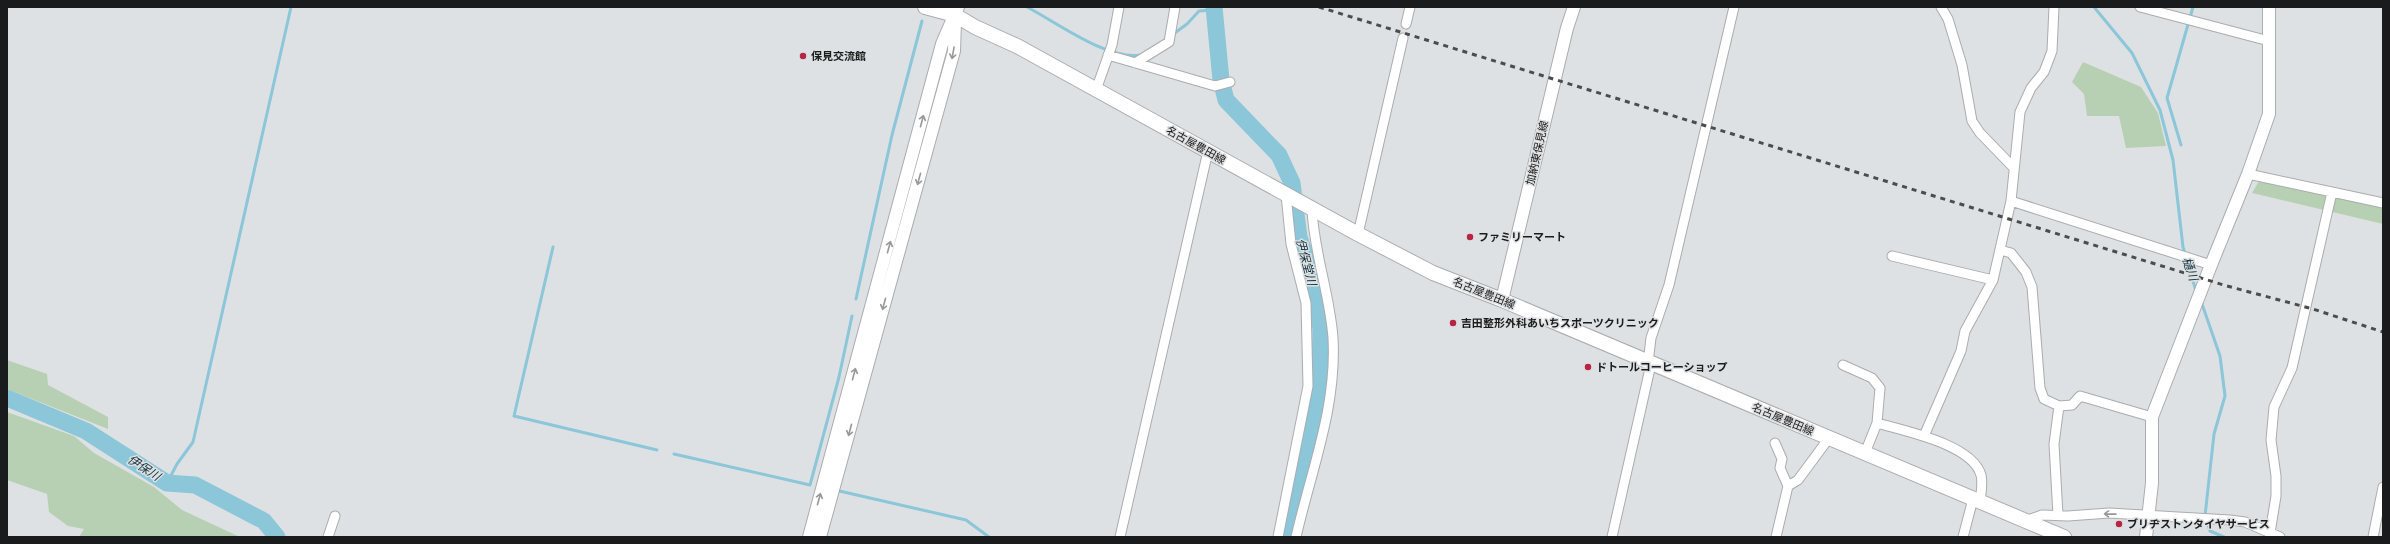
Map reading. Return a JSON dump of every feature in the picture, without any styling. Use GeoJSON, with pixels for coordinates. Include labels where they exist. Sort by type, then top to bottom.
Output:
{"type":"FeatureCollection","features":[{"type":"Feature","properties":{"kind":"main road","name":"名古屋豊田線"},"geometry":{"type":"LineString","coordinates":[[925,7],[956,11],[1297,201],[1433,273],[1502,300],[1650,364],[2064,537]]}},
{"type":"Feature","properties":{"kind":"street"},"geometry":{"type":"LineString","coordinates":[[1096,90],[1110,51],[1119,7]]}},
{"type":"Feature","properties":{"kind":"street"},"geometry":{"type":"LineString","coordinates":[[1135,63],[1162,47],[1170,36],[1175,7]]}},
{"type":"Feature","properties":{"kind":"street"},"geometry":{"type":"LineString","coordinates":[[1406,24],[1410,7]]}},
{"type":"Feature","properties":{"kind":"street","name":"加納東保見線"},"geometry":{"type":"LineString","coordinates":[[1502,300],[1567,28],[1574,7]]}},
{"type":"Feature","properties":{"kind":"street"},"geometry":{"type":"LineString","coordinates":[[1612,537],[1650,364],[1652,338],[1669,285],[1734,7]]}},
{"type":"Feature","properties":{"kind":"street"},"geometry":{"type":"LineString","coordinates":[[1941,7],[1948,19],[1962,65],[1972,121],[1980,133],[2013,167]]}},
{"type":"Feature","properties":{"kind":"street"},"geometry":{"type":"LineString","coordinates":[[1924,436],[1961,351],[1965,331],[1993,280],[2011,201],[2013,167],[2020,112],[2031,88],[2044,72],[2052,51],[2054,7]]}},
{"type":"Feature","properties":{"kind":"street"},"geometry":{"type":"LineString","coordinates":[[2140,7],[2269,41]]}},
{"type":"Feature","properties":{"kind":"street"},"geometry":{"type":"LineString","coordinates":[[2146,537],[2152,483],[2152,417],[2194,307],[2248,174],[2269,114],[2269,7]]}},
{"type":"Feature","properties":{"kind":"street"},"geometry":{"type":"LineString","coordinates":[[809,537],[942,44],[956,11]]}},
{"type":"Feature","properties":{"kind":"street"},"geometry":{"type":"LineString","coordinates":[[820,537],[954,51],[956,11]]}},
{"type":"Feature","properties":{"kind":"street"},"geometry":{"type":"LineString","coordinates":[[1358,234],[1403,38]]}},
{"type":"Feature","properties":{"kind":"street"},"geometry":{"type":"LineString","coordinates":[[1110,51],[1135,63],[1215,86],[1230,82]]}},
{"type":"Feature","properties":{"kind":"street"},"geometry":{"type":"LineString","coordinates":[[1120,537],[1208,151]]}},
{"type":"Feature","properties":{"kind":"street"},"geometry":{"type":"LineString","coordinates":[[2248,174],[2383,203]]}},
{"type":"Feature","properties":{"kind":"street"},"geometry":{"type":"LineString","coordinates":[[2270,533],[2276,496],[2276,476],[2271,440],[2274,408],[2292,368],[2332,192]]}},
{"type":"Feature","properties":{"kind":"street"},"geometry":{"type":"LineString","coordinates":[[1278,537],[1308,386],[1306,303],[1291,244],[1297,201]]}},
{"type":"Feature","properties":{"kind":"street"},"geometry":{"type":"LineString","coordinates":[[1296,537],[1327,421],[1333,340],[1329,303],[1313,228],[1297,201]]}},
{"type":"Feature","properties":{"kind":"street"},"geometry":{"type":"LineString","coordinates":[[2011,201],[2211,265]]}},
{"type":"Feature","properties":{"kind":"street"},"geometry":{"type":"LineString","coordinates":[[2000,250],[2011,253],[2026,272],[2032,287],[2040,388],[2044,399],[2059,406],[2072,405],[2080,396],[2152,417]]}},
{"type":"Feature","properties":{"kind":"street"},"geometry":{"type":"LineString","coordinates":[[1892,256],[1993,280]]}},
{"type":"Feature","properties":{"kind":"street"},"geometry":{"type":"LineString","coordinates":[[1844,365],[1872,378],[1880,388],[1877,423],[1865,453]]}},
{"type":"Feature","properties":{"kind":"street"},"geometry":{"type":"LineString","coordinates":[[2058,515],[2054,444],[2059,406]]}},
{"type":"Feature","properties":{"kind":"street"},"geometry":{"type":"LineString","coordinates":[[1877,423],[1924,436],[1967,456],[1976,465],[1981,475],[1977,501],[1963,537]]}},
{"type":"Feature","properties":{"kind":"street"},"geometry":{"type":"LineString","coordinates":[[1788,486],[1798,480],[1829,438]]}},
{"type":"Feature","properties":{"kind":"street"},"geometry":{"type":"LineString","coordinates":[[1775,443],[1782,459],[1780,468],[1788,486],[1776,537]]}},
{"type":"Feature","properties":{"kind":"street"},"geometry":{"type":"LineString","coordinates":[[2373,537],[2383,487]]}},
{"type":"Feature","properties":{"kind":"street"},"geometry":{"type":"LineString","coordinates":[[2024,521],[2042,515],[2108,513],[2149,517],[2245,522],[2280,537]]}},
{"type":"Feature","properties":{"kind":"street"},"geometry":{"type":"LineString","coordinates":[[328,537],[334,518]]}},
{"type":"Feature","properties":{"kind":"green space"},"geometry":{"type":"Polygon","coordinates":[[[2083,62],[2141,87],[2158,113],[2166,146],[2126,148],[2119,116],[2087,116],[2084,94],[2072,82],[2083,62]]]}},
{"type":"Feature","properties":{"kind":"green space"},"geometry":{"type":"Polygon","coordinates":[[[2259,181],[2383,205],[2383,224],[2252,193],[2259,181]]]}},
{"type":"Feature","properties":{"kind":"green space"},"geometry":{"type":"Polygon","coordinates":[[[7,360],[47,374],[48,385],[108,417],[108,429],[7,389],[7,360]]]}},
{"type":"Feature","properties":{"kind":"green space"},"geometry":{"type":"Polygon","coordinates":[[[7,412],[74,436],[94,453],[154,487],[182,510],[240,537],[79,537],[84,529],[68,526],[49,512],[47,494],[7,480],[7,412]]]}},
{"type":"Feature","properties":{"kind":"waterway"},"geometry":{"type":"LineString","coordinates":[[167,483],[177,464],[193,442],[291,7]]}},
{"type":"Feature","properties":{"kind":"waterway"},"geometry":{"type":"LineString","coordinates":[[1027,7],[1082,39],[1098,46],[1113,52],[1128,55],[1141,55]]}},
{"type":"Feature","properties":{"kind":"waterway","name":"伊保堂川"},"geometry":{"type":"LineString","coordinates":[[1214,7],[1221,80],[1226,100],[1279,155],[1292,183],[1299,237],[1311,273],[1321,329],[1320,377],[1315,411],[1285,537]]}},
{"type":"Feature","properties":{"kind":"waterway","name":"樋川"},"geometry":{"type":"LineString","coordinates":[[2094,7],[2132,53],[2160,110],[2173,160],[2183,247],[2196,291]]}},
{"type":"Feature","properties":{"kind":"waterway"},"geometry":{"type":"LineString","coordinates":[[2181,145],[2167,98],[2193,7]]}},
{"type":"Feature","properties":{"kind":"waterway"},"geometry":{"type":"LineString","coordinates":[[1172,35],[1187,24],[1199,11],[1213,10]]}},
{"type":"Feature","properties":{"kind":"waterway"},"geometry":{"type":"LineString","coordinates":[[856,299],[892,135],[922,21]]}},
{"type":"Feature","properties":{"kind":"waterway"},"geometry":{"type":"LineString","coordinates":[[553,247],[514,416],[657,450]]}},
{"type":"Feature","properties":{"kind":"waterway","name":"樋川"},"geometry":{"type":"LineString","coordinates":[[2201,301],[2220,356],[2225,396],[2214,434],[2205,516],[2210,531],[2224,537]]}},
{"type":"Feature","properties":{"kind":"waterway"},"geometry":{"type":"LineString","coordinates":[[674,454],[810,485],[839,377],[852,316]]}},
{"type":"Feature","properties":{"kind":"waterway","name":"伊保川"},"geometry":{"type":"LineString","coordinates":[[7,398],[86,431],[167,483],[195,485],[264,521],[277,537]]}},
{"type":"Feature","properties":{"kind":"waterway"},"geometry":{"type":"LineString","coordinates":[[835,490],[966,520],[989,537]]}},
{"type":"Feature","properties":{"kind":"railway"},"geometry":{"type":"LineString","coordinates":[[1319,7],[2227,286],[2313,309],[2383,332]]}},
{"type":"Feature","properties":{"kind":"place","name":"保見交流館"},"geometry":{"type":"Point","coordinates":[803,56]}},
{"type":"Feature","properties":{"kind":"place","name":"ファミリーマート"},"geometry":{"type":"Point","coordinates":[1470,237]}},
{"type":"Feature","properties":{"kind":"place","name":"吉田整形外科あいちスポーツクリニック"},"geometry":{"type":"Point","coordinates":[1453,323]}},
{"type":"Feature","properties":{"kind":"place","name":"ドトールコーヒーショップ"},"geometry":{"type":"Point","coordinates":[1588,367]}},
{"type":"Feature","properties":{"kind":"place","name":"ブリヂストンタイヤサービス"},"geometry":{"type":"Point","coordinates":[2119,524]}}]}
